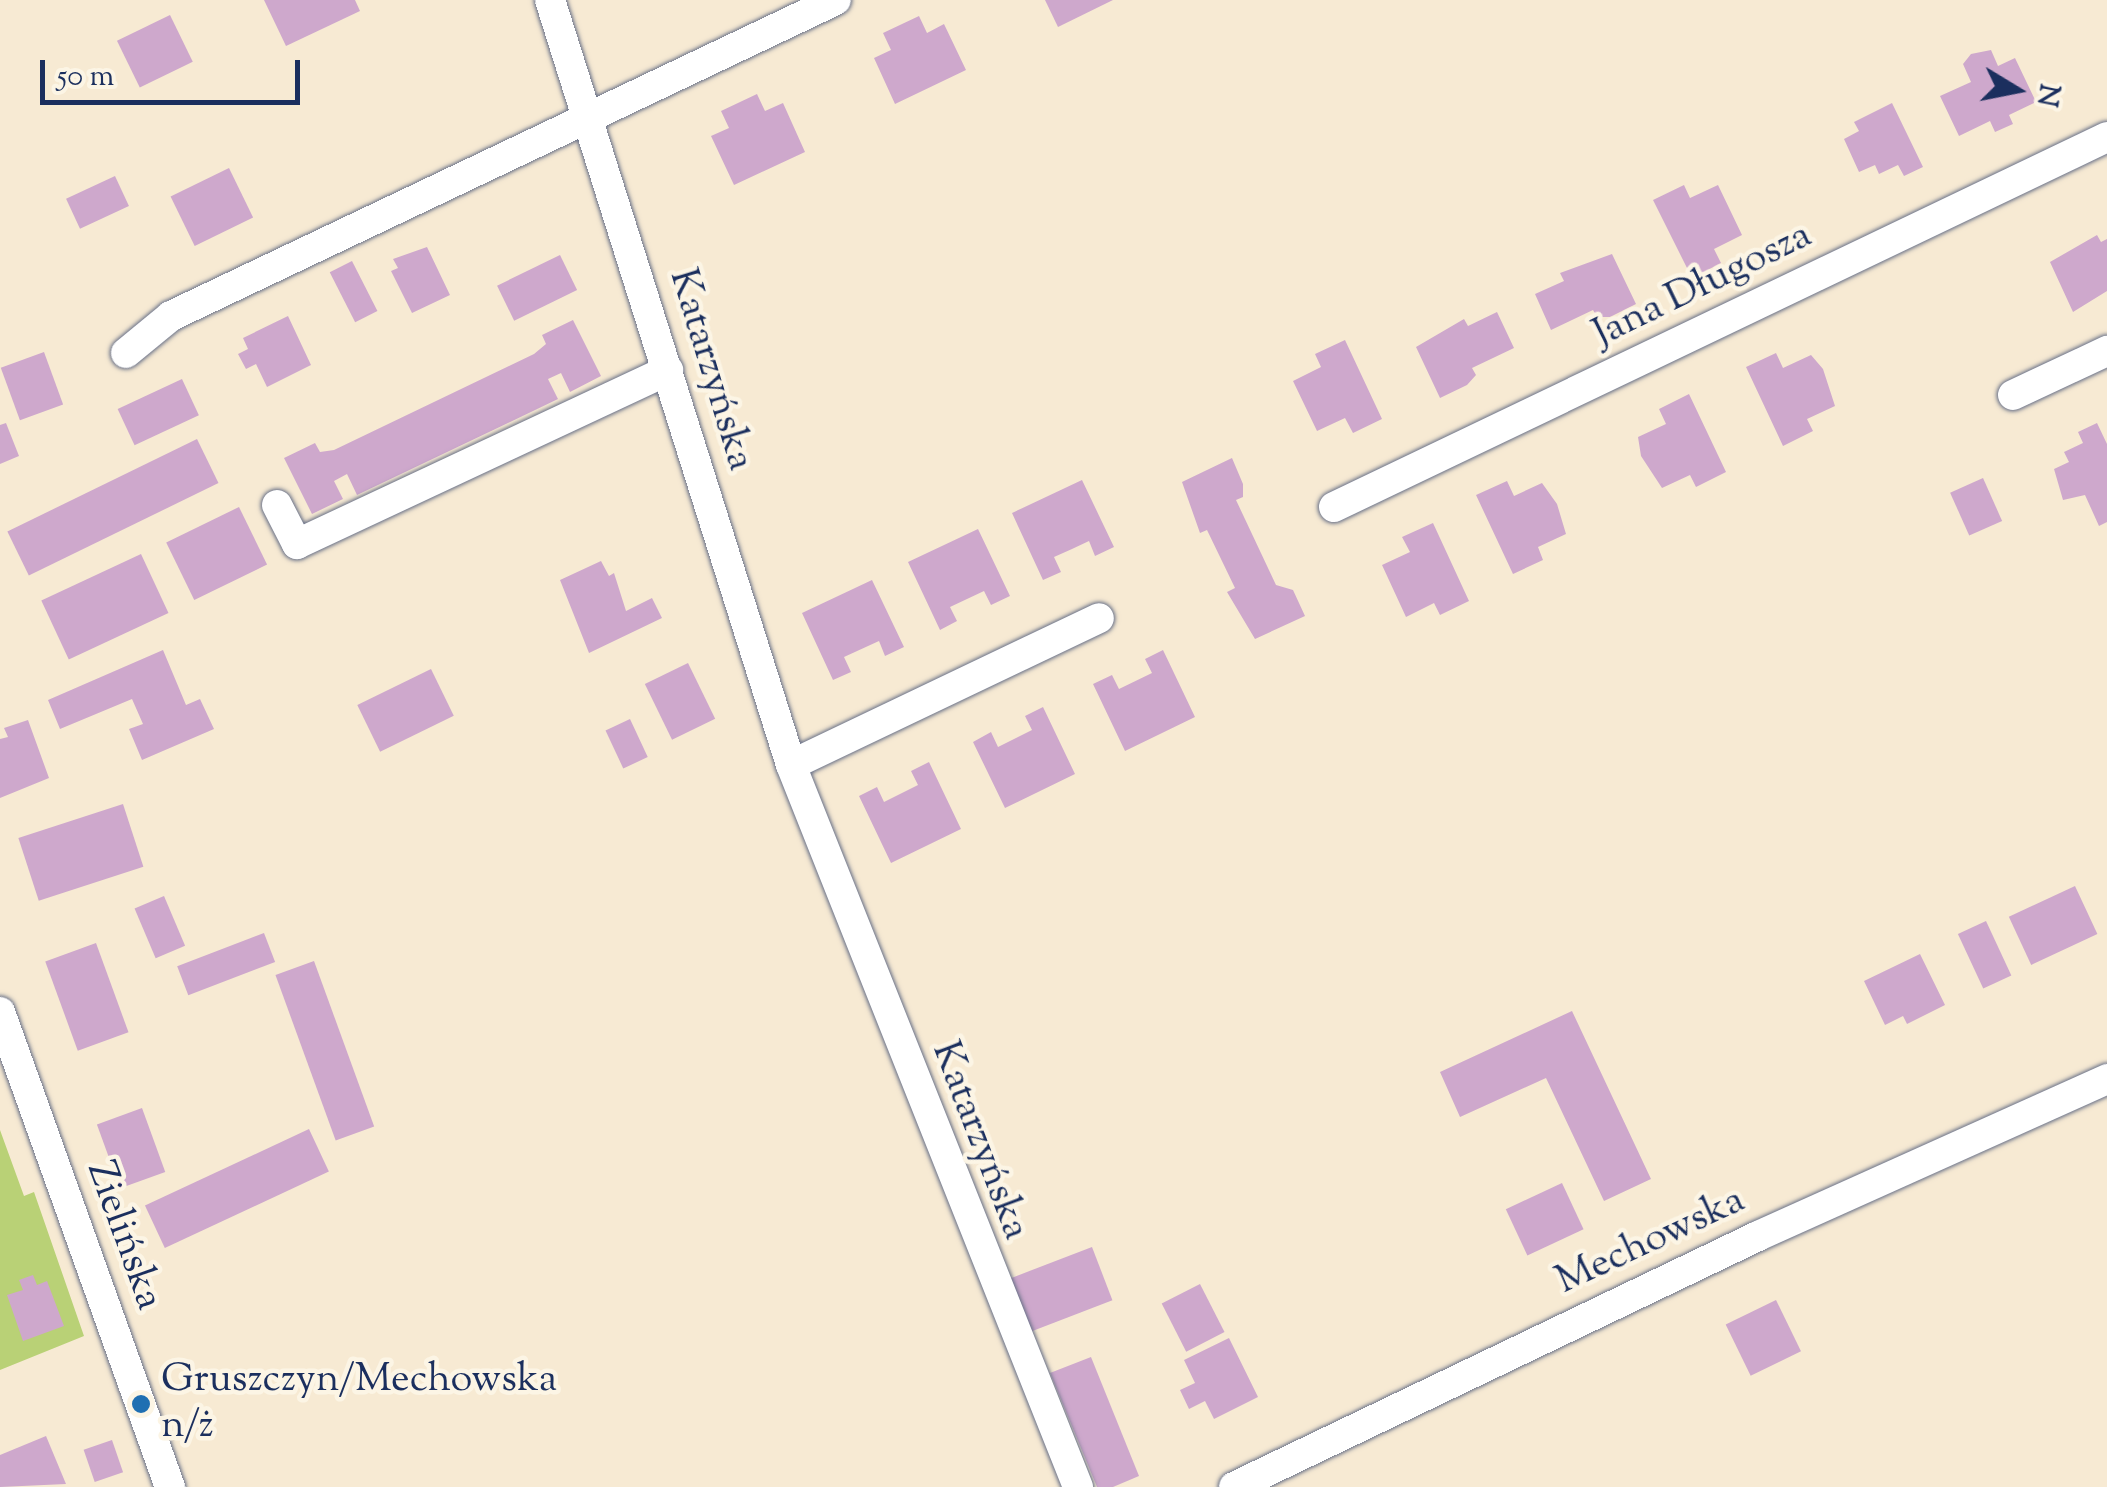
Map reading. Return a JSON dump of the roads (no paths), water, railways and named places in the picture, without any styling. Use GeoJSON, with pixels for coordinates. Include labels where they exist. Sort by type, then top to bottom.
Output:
{"type":"FeatureCollection","features":[{"type":"Feature","properties":{"kind":"street","name":"Katarzyńska"},"geometry":{"type":"LineString","coordinates":[[550,0],[790,765],[1078,1487]]}},
{"type":"Feature","properties":{"kind":"street"},"geometry":{"type":"LineString","coordinates":[[126,353],[171,316],[836,0]]}},
{"type":"Feature","properties":{"kind":"street","name":"Jana Długosza"},"geometry":{"type":"LineString","coordinates":[[1334,507],[2107,137]]}},
{"type":"Feature","properties":{"kind":"street"},"geometry":{"type":"LineString","coordinates":[[2013,395],[2107,351]]}},
{"type":"Feature","properties":{"kind":"street"},"geometry":{"type":"LineString","coordinates":[[277,505],[297,544],[668,370]]}},
{"type":"Feature","properties":{"kind":"street"},"geometry":{"type":"LineString","coordinates":[[790,765],[1099,618]]}},
{"type":"Feature","properties":{"kind":"street","name":"Zielińska"},"geometry":{"type":"LineString","coordinates":[[0,1012],[170,1487]]}},
{"type":"Feature","properties":{"kind":"street","name":"Mechowska"},"geometry":{"type":"LineString","coordinates":[[1234,1487],[1740,1244],[2107,1079]]}},
{"type":"Feature","properties":{"kind":"place","name":"Gruszczyn/Mechowska n/ż"},"geometry":{"type":"Point","coordinates":[141,1404]}}]}
